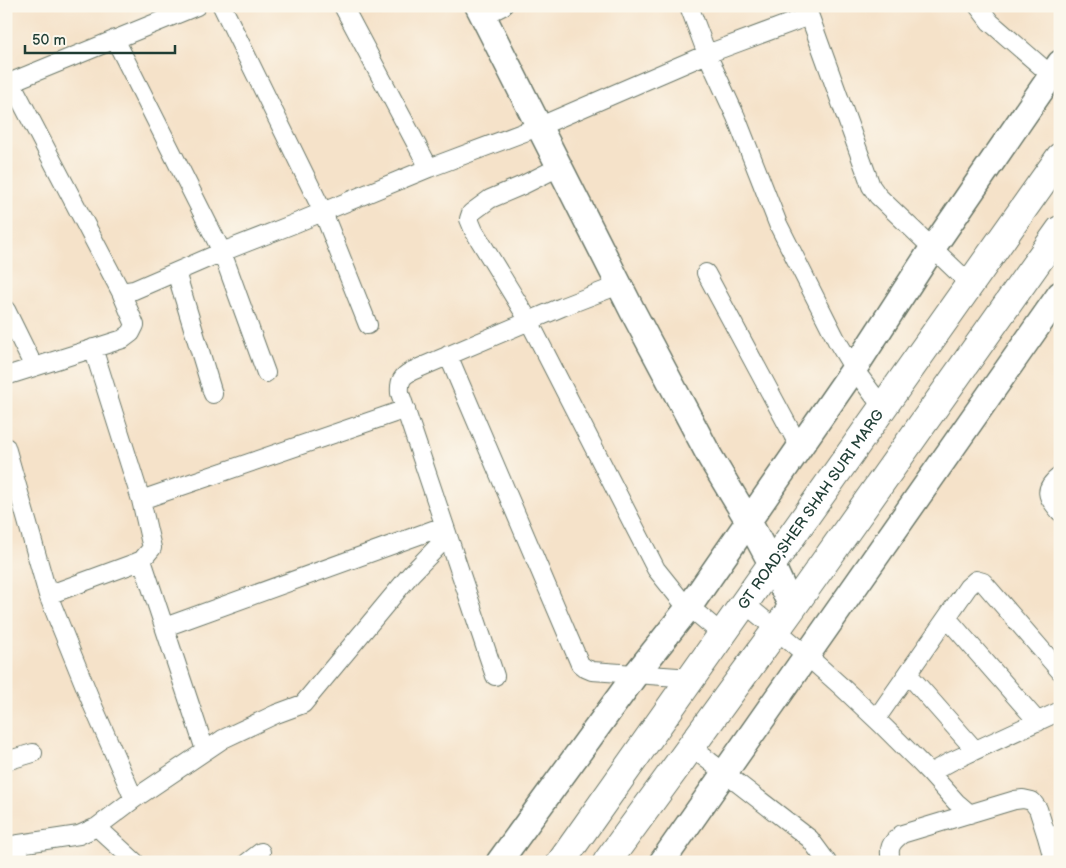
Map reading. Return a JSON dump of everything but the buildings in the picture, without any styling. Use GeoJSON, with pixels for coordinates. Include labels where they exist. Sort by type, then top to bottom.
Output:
{"type":"FeatureCollection","features":[{"type":"Feature","properties":{"kind":"main road"},"geometry":{"type":"LineString","coordinates":[[488,10],[538,127],[619,286],[684,409],[772,565],[784,618]]}},
{"type":"Feature","properties":{"kind":"main road"},"geometry":{"type":"LineString","coordinates":[[499,862],[636,674],[689,607],[854,369],[932,249],[1057,74]]}},
{"type":"Feature","properties":{"kind":"main road","name":"GT ROAD;SHER SHAH SURI MARG"},"geometry":{"type":"LineString","coordinates":[[561,862],[1060,157]]}},
{"type":"Feature","properties":{"kind":"main road"},"geometry":{"type":"LineString","coordinates":[[607,862],[784,618],[1060,230]]}},
{"type":"Feature","properties":{"kind":"main road"},"geometry":{"type":"LineString","coordinates":[[662,862],[1060,294]]}},
{"type":"Feature","properties":{"kind":"street"},"geometry":{"type":"LineString","coordinates":[[6,376],[122,339],[134,330],[135,325],[121,292],[8,83],[197,6]]}},
{"type":"Feature","properties":{"kind":"street"},"geometry":{"type":"LineString","coordinates":[[222,6],[323,212],[368,325]]}},
{"type":"Feature","properties":{"kind":"street"},"geometry":{"type":"LineString","coordinates":[[344,6],[429,168]]}},
{"type":"Feature","properties":{"kind":"street"},"geometry":{"type":"LineString","coordinates":[[689,6],[707,54],[736,117],[778,224],[837,340],[854,369],[883,408]]}},
{"type":"Feature","properties":{"kind":"street"},"geometry":{"type":"LineString","coordinates":[[978,6],[990,22],[1057,74]]}},
{"type":"Feature","properties":{"kind":"street"},"geometry":{"type":"LineString","coordinates":[[121,292],[134,290],[429,168],[538,127],[808,11],[871,186],[878,196],[970,284]]}},
{"type":"Feature","properties":{"kind":"street"},"geometry":{"type":"LineString","coordinates":[[115,38],[222,252],[266,373]]}},
{"type":"Feature","properties":{"kind":"street"},"geometry":{"type":"LineString","coordinates":[[559,167],[523,186],[490,199],[470,212],[469,219],[530,321],[656,569],[668,587],[723,635]]}},
{"type":"Feature","properties":{"kind":"street"},"geometry":{"type":"LineString","coordinates":[[176,272],[213,394]]}},
{"type":"Feature","properties":{"kind":"street"},"geometry":{"type":"LineString","coordinates":[[706,273],[800,448]]}},
{"type":"Feature","properties":{"kind":"street"},"geometry":{"type":"LineString","coordinates":[[495,676],[400,394],[399,384],[403,376],[530,321],[619,286]]}},
{"type":"Feature","properties":{"kind":"street"},"geometry":{"type":"LineString","coordinates":[[6,310],[34,367]]}},
{"type":"Feature","properties":{"kind":"street"},"geometry":{"type":"LineString","coordinates":[[48,595],[142,560],[152,548],[141,500],[93,348]]}},
{"type":"Feature","properties":{"kind":"street"},"geometry":{"type":"LineString","coordinates":[[448,356],[564,631],[580,664],[592,671],[692,678]]}},
{"type":"Feature","properties":{"kind":"street"},"geometry":{"type":"LineString","coordinates":[[141,500],[406,409]]}},
{"type":"Feature","properties":{"kind":"street"},"geometry":{"type":"LineString","coordinates":[[6,447],[48,595],[93,706],[134,799]]}},
{"type":"Feature","properties":{"kind":"street"},"geometry":{"type":"LineString","coordinates":[[1060,476],[1052,482],[1048,493],[1049,498],[1060,512]]}},
{"type":"Feature","properties":{"kind":"street"},"geometry":{"type":"LineString","coordinates":[[165,627],[446,531]]}},
{"type":"Feature","properties":{"kind":"street"},"geometry":{"type":"LineString","coordinates":[[15,851],[80,835],[97,827],[205,750],[230,736],[276,714],[298,707],[307,701],[446,531]]}},
{"type":"Feature","properties":{"kind":"street"},"geometry":{"type":"LineString","coordinates":[[142,560],[205,750]]}},
{"type":"Feature","properties":{"kind":"street"},"geometry":{"type":"LineString","coordinates":[[876,719],[972,582],[979,579],[1060,671]]}},
{"type":"Feature","properties":{"kind":"street"},"geometry":{"type":"LineString","coordinates":[[745,604],[784,618],[807,656],[876,719],[956,802],[970,814]]}},
{"type":"Feature","properties":{"kind":"street"},"geometry":{"type":"LineString","coordinates":[[947,618],[1038,722]]}},
{"type":"Feature","properties":{"kind":"street"},"geometry":{"type":"LineString","coordinates":[[908,674],[975,750]]}},
{"type":"Feature","properties":{"kind":"street"},"geometry":{"type":"LineString","coordinates":[[930,773],[1060,711]]}},
{"type":"Feature","properties":{"kind":"street"},"geometry":{"type":"LineString","coordinates":[[691,747],[810,840],[827,862]]}},
{"type":"Feature","properties":{"kind":"street"},"geometry":{"type":"LineString","coordinates":[[6,761],[33,753]]}},
{"type":"Feature","properties":{"kind":"street"},"geometry":{"type":"LineString","coordinates":[[891,862],[889,850],[892,842],[902,834],[1023,799],[1032,801],[1053,835],[1054,862]]}},
{"type":"Feature","properties":{"kind":"street"},"geometry":{"type":"LineString","coordinates":[[97,827],[135,862]]}}]}
